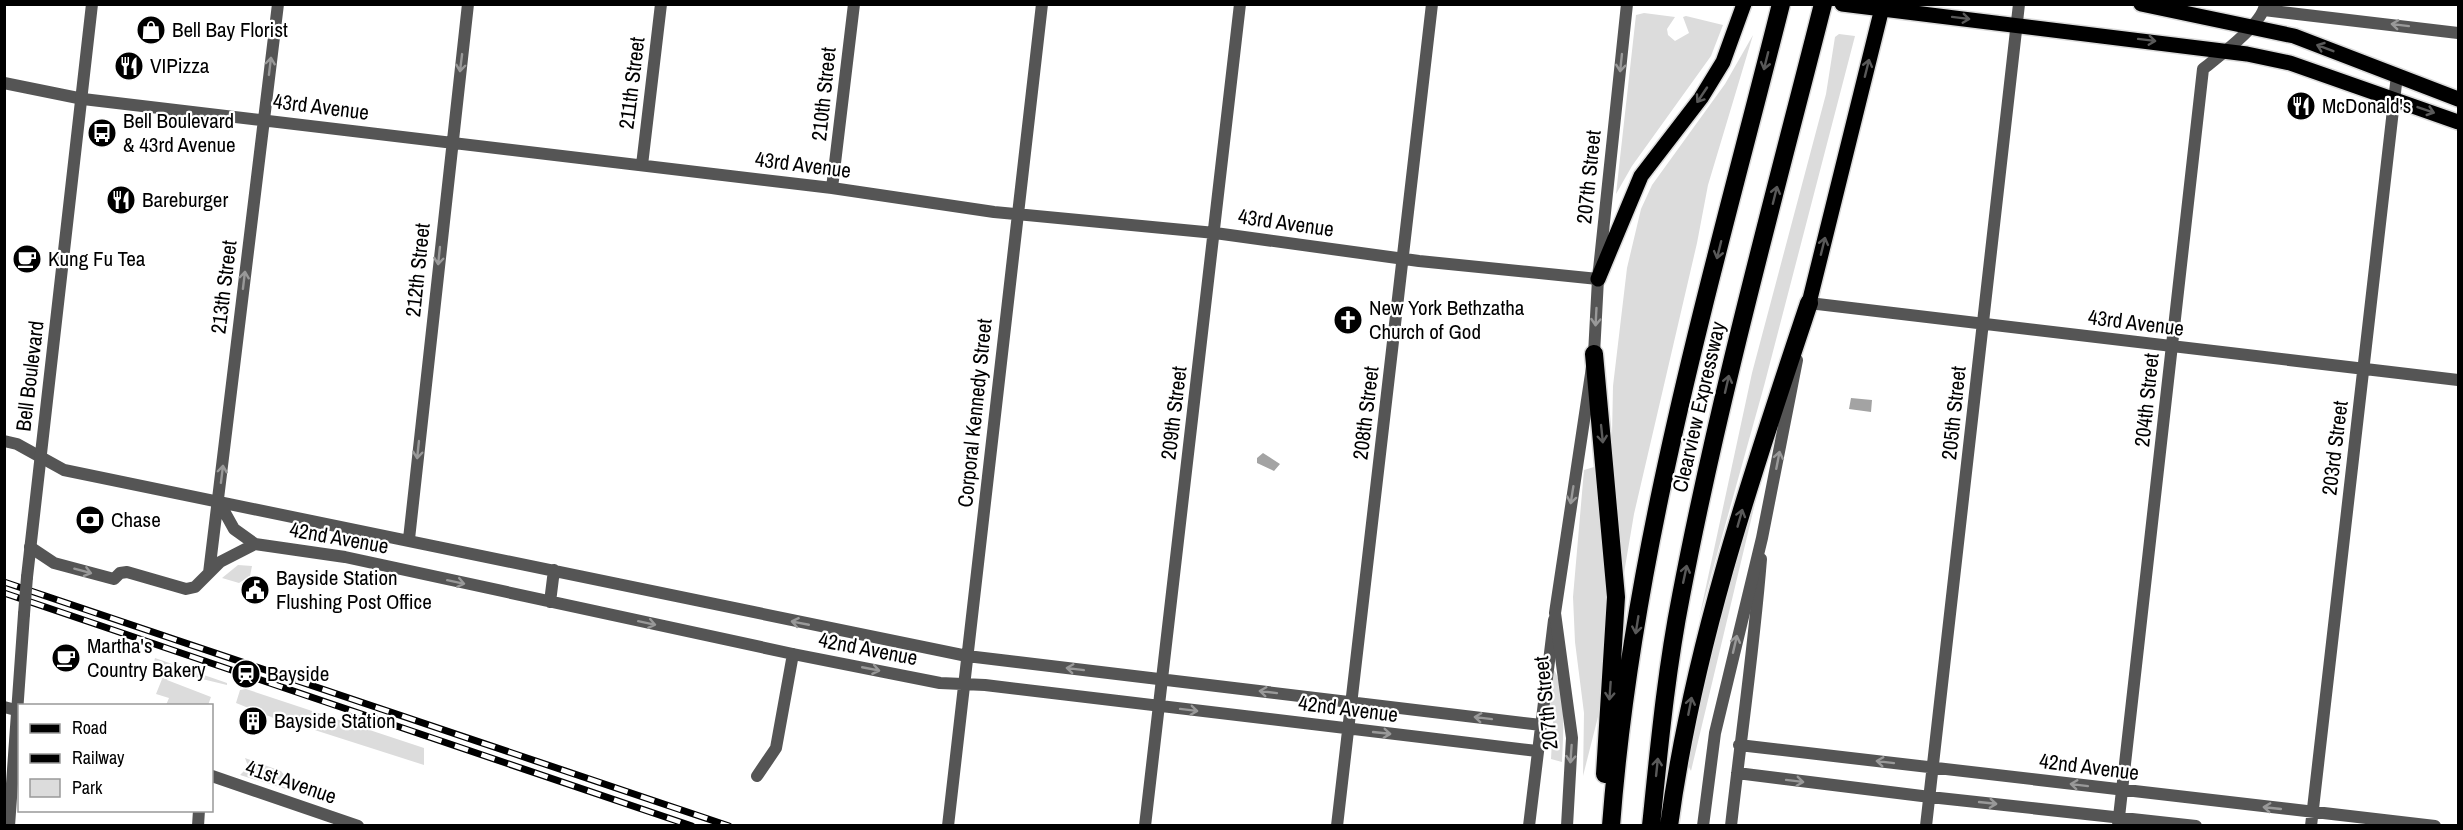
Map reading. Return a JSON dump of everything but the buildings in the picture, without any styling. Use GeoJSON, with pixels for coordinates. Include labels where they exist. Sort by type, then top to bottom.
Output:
{"type":"FeatureCollection","features":[{"type":"Feature","properties":{"kind":"highway","name":"Clearview Expressway"},"geometry":{"type":"LineString","coordinates":[[1611,825],[1626,694],[1644,581],[1668,460],[1781,4]]}},
{"type":"Feature","properties":{"kind":"highway","name":"Clearview Expressway"},"geometry":{"type":"LineString","coordinates":[[1651,825],[1662,714],[1704,480],[1823,4]]}},
{"type":"Feature","properties":{"kind":"highway"},"geometry":{"type":"LineString","coordinates":[[1669,825],[1695,680],[1756,462],[1809,303]]}},
{"type":"Feature","properties":{"kind":"highway"},"geometry":{"type":"LineString","coordinates":[[1594,354],[1616,597],[1603,825]]}},
{"type":"Feature","properties":{"kind":"main road"},"geometry":{"type":"LineString","coordinates":[[1598,279],[1641,176],[1701,98],[1723,62],[1744,4]]}},
{"type":"Feature","properties":{"kind":"main road"},"geometry":{"type":"LineString","coordinates":[[1842,4],[1883,7],[2224,51],[2290,63],[2458,122]]}},
{"type":"Feature","properties":{"kind":"main road"},"geometry":{"type":"LineString","coordinates":[[2141,4],[2294,36],[2458,99]]}},
{"type":"Feature","properties":{"kind":"main road"},"geometry":{"type":"LineString","coordinates":[[1809,303],[1883,7]]}},
{"type":"Feature","properties":{"kind":"street","name":"Bell Boulevard"},"geometry":{"type":"LineString","coordinates":[[9,825],[14,710],[27,576],[92,4]]}},
{"type":"Feature","properties":{"kind":"street","name":"213th Street"},"geometry":{"type":"LineString","coordinates":[[209,573],[278,4]]}},
{"type":"Feature","properties":{"kind":"street","name":"212th Street"},"geometry":{"type":"LineString","coordinates":[[409,539],[468,4]]}},
{"type":"Feature","properties":{"kind":"street","name":"211th Street"},"geometry":{"type":"LineString","coordinates":[[642,165],[661,4]]}},
{"type":"Feature","properties":{"kind":"street","name":"210th Street"},"geometry":{"type":"LineString","coordinates":[[832,188],[854,4]]}},
{"type":"Feature","properties":{"kind":"street","name":"Corporal Kennedy Street"},"geometry":{"type":"LineString","coordinates":[[948,825],[1042,4]]}},
{"type":"Feature","properties":{"kind":"street","name":"209th Street"},"geometry":{"type":"LineString","coordinates":[[1145,825],[1215,233],[1239,4]]}},
{"type":"Feature","properties":{"kind":"street","name":"208th Street"},"geometry":{"type":"LineString","coordinates":[[1337,825],[1432,4]]}},
{"type":"Feature","properties":{"kind":"street","name":"207th Street"},"geometry":{"type":"LineString","coordinates":[[1594,354],[1598,279],[1627,4]]}},
{"type":"Feature","properties":{"kind":"street","name":"205th Street"},"geometry":{"type":"LineString","coordinates":[[1926,825],[2019,4]]}},
{"type":"Feature","properties":{"kind":"street","name":"204th Street"},"geometry":{"type":"LineString","coordinates":[[2119,821],[2203,69],[2251,27],[2265,7]]}},
{"type":"Feature","properties":{"kind":"street"},"geometry":{"type":"LineString","coordinates":[[2265,7],[2458,33]]}},
{"type":"Feature","properties":{"kind":"street","name":"203rd Street"},"geometry":{"type":"LineString","coordinates":[[2311,825],[2397,75]]}},
{"type":"Feature","properties":{"kind":"street","name":"43rd Avenue"},"geometry":{"type":"LineString","coordinates":[[4,83],[83,99],[832,188],[1018,214],[1215,233],[1404,259],[1598,279]]}},
{"type":"Feature","properties":{"kind":"street","name":"43rd Avenue"},"geometry":{"type":"LineString","coordinates":[[1809,303],[2458,380]]}},
{"type":"Feature","properties":{"kind":"street"},"geometry":{"type":"LineString","coordinates":[[1702,825],[1715,733],[1762,538],[1809,303]]}},
{"type":"Feature","properties":{"kind":"street"},"geometry":{"type":"LineString","coordinates":[[1529,825],[1555,613],[1594,354]]}},
{"type":"Feature","properties":{"kind":"street","name":"42nd Avenue"},"geometry":{"type":"LineString","coordinates":[[4,441],[16,444],[64,470],[409,539],[967,656],[1541,725]]}},
{"type":"Feature","properties":{"kind":"street"},"geometry":{"type":"LineString","coordinates":[[30,548],[54,563],[114,579],[120,573],[127,572],[186,589],[195,587],[220,562],[255,544],[229,522],[219,502]]}},
{"type":"Feature","properties":{"kind":"street"},"geometry":{"type":"LineString","coordinates":[[1731,825],[1739,745],[1753,658],[1762,538]]}},
{"type":"Feature","properties":{"kind":"street","name":"42nd Avenue"},"geometry":{"type":"LineString","coordinates":[[255,544],[345,557],[792,654],[964,685],[1537,751]]}},
{"type":"Feature","properties":{"kind":"street"},"geometry":{"type":"LineString","coordinates":[[550,602],[554,570]]}},
{"type":"Feature","properties":{"kind":"street","name":"207th Street"},"geometry":{"type":"LineString","coordinates":[[1555,613],[1572,738],[1567,825]]}},
{"type":"Feature","properties":{"kind":"street"},"geometry":{"type":"LineString","coordinates":[[757,776],[776,748],[792,654]]}},
{"type":"Feature","properties":{"kind":"street","name":"42nd Avenue"},"geometry":{"type":"LineString","coordinates":[[1739,745],[2123,791],[2435,825]]}},
{"type":"Feature","properties":{"kind":"street"},"geometry":{"type":"LineString","coordinates":[[1737,773],[2119,821],[2196,825]]}},
{"type":"Feature","properties":{"kind":"street","name":"41st Avenue"},"geometry":{"type":"LineString","coordinates":[[213,776],[358,825]]}},
{"type":"Feature","properties":{"kind":"green space"},"geometry":{"type":"Polygon","coordinates":[[[1644,13],[1675,17],[1667,29],[1668,35],[1675,41],[1689,33],[1683,17],[1686,16],[1723,25],[1711,56],[1632,166],[1616,194],[1636,15],[1644,13]]]}},
{"type":"Feature","properties":{"kind":"green space"},"geometry":{"type":"Polygon","coordinates":[[[1839,34],[1855,36],[1764,386],[1699,619],[1752,373],[1826,94],[1835,37],[1839,34]]]}},
{"type":"Feature","properties":{"kind":"green space"},"geometry":{"type":"Polygon","coordinates":[[[1753,35],[1708,185],[1697,243],[1634,514],[1622,585],[1611,485],[1613,386],[1627,268],[1641,209],[1652,185],[1725,84],[1753,35]]]}},
{"type":"Feature","properties":{"kind":"green space"},"geometry":{"type":"Polygon","coordinates":[[[1594,467],[1605,554],[1607,604],[1601,705],[1583,776],[1584,713],[1575,642],[1573,597],[1584,470],[1594,467]]]}},
{"type":"Feature","properties":{"kind":"green space"},"geometry":{"type":"Polygon","coordinates":[[[1762,474],[1691,771],[1686,761],[1714,633],[1762,474]]]}},
{"type":"Feature","properties":{"kind":"green space"},"geometry":{"type":"Polygon","coordinates":[[[238,565],[252,566],[250,576],[239,583],[222,578],[238,565]]]}},
{"type":"Feature","properties":{"kind":"green space"},"geometry":{"type":"Polygon","coordinates":[[[155,658],[227,683],[227,685],[169,671],[167,680],[211,697],[208,704],[166,704],[169,698],[156,694],[162,679],[151,673],[155,658]]]}},
{"type":"Feature","properties":{"kind":"green space"},"geometry":{"type":"Polygon","coordinates":[[[1553,668],[1562,700],[1562,762],[1551,759],[1553,721],[1549,715],[1553,668]]]}},
{"type":"Feature","properties":{"kind":"green space"},"geometry":{"type":"Polygon","coordinates":[[[246,689],[424,748],[424,765],[299,725],[294,726],[236,703],[240,690],[246,689]]]}},
{"type":"Feature","properties":{"kind":"green space"},"geometry":{"type":"Polygon","coordinates":[[[245,758],[281,771],[293,786],[248,766],[245,758]]]}},
{"type":"Feature","properties":{"kind":"green space"},"geometry":{"type":"Polygon","coordinates":[[[246,769],[292,791],[240,775],[246,769]]]}},
{"type":"Feature","properties":{"kind":"shaded area"},"geometry":{"type":"Polygon","coordinates":[[[1851,398],[1872,400],[1871,412],[1849,409],[1851,398]]]}},
{"type":"Feature","properties":{"kind":"shaded area"},"geometry":{"type":"Polygon","coordinates":[[[1263,453],[1280,464],[1274,471],[1257,463],[1257,458],[1263,453]]]}},
{"type":"Feature","properties":{"kind":"railway"},"geometry":{"type":"LineString","coordinates":[[4,582],[729,826]]}},
{"type":"Feature","properties":{"kind":"railway"},"geometry":{"type":"LineString","coordinates":[[4,593],[692,826]]}},
{"type":"Feature","properties":{"kind":"place","name":"Bell Bay Florist"},"geometry":{"type":"Point","coordinates":[151,30]}},
{"type":"Feature","properties":{"kind":"place","name":"VIPizza"},"geometry":{"type":"Point","coordinates":[129,66]}},
{"type":"Feature","properties":{"kind":"place","name":"McDonald's"},"geometry":{"type":"Point","coordinates":[2301,106]}},
{"type":"Feature","properties":{"kind":"place","name":"Bell Boulevard & 43rd Avenue"},"geometry":{"type":"Point","coordinates":[102,133]}},
{"type":"Feature","properties":{"kind":"place","name":"Bareburger"},"geometry":{"type":"Point","coordinates":[121,200]}},
{"type":"Feature","properties":{"kind":"place","name":"Kung Fu Tea"},"geometry":{"type":"Point","coordinates":[27,259]}},
{"type":"Feature","properties":{"kind":"place","name":"New York Bethzatha Church of God"},"geometry":{"type":"Point","coordinates":[1348,320]}},
{"type":"Feature","properties":{"kind":"place","name":"Chase"},"geometry":{"type":"Point","coordinates":[90,520]}},
{"type":"Feature","properties":{"kind":"place","name":"Bayside Station Flushing Post Office"},"geometry":{"type":"Point","coordinates":[255,590]}},
{"type":"Feature","properties":{"kind":"place","name":"Martha's Country Bakery"},"geometry":{"type":"Point","coordinates":[66,658]}},
{"type":"Feature","properties":{"kind":"place","name":"Bayside"},"geometry":{"type":"Point","coordinates":[246,674]}},
{"type":"Feature","properties":{"kind":"place","name":"Bayside Station"},"geometry":{"type":"Point","coordinates":[253,721]}}]}
